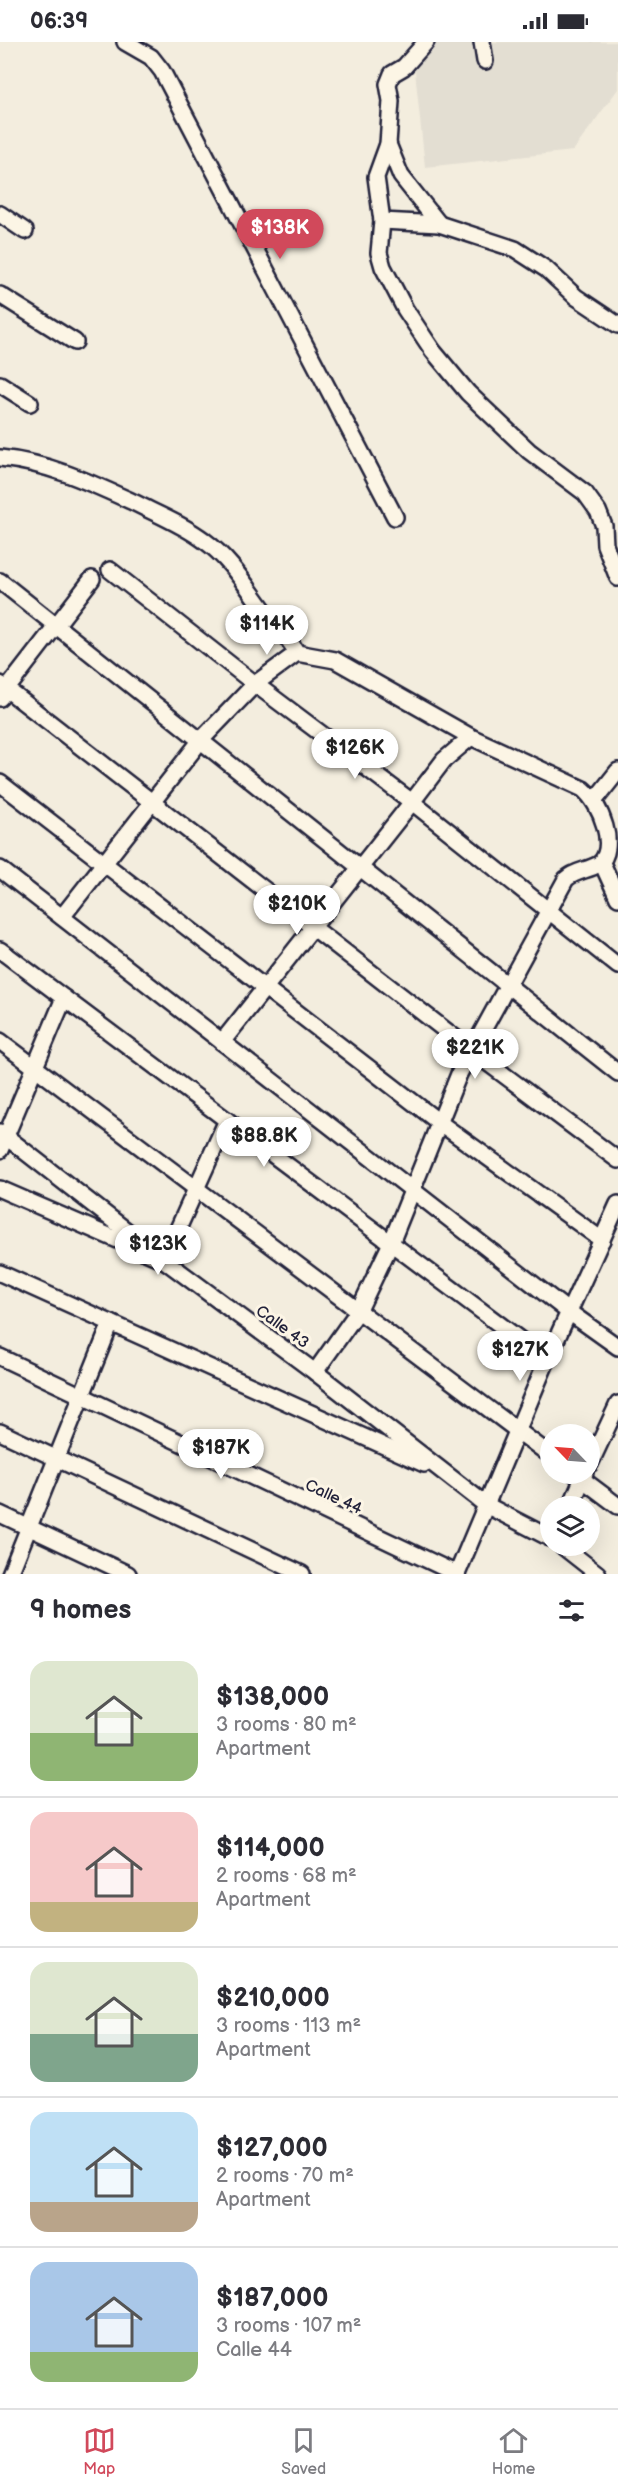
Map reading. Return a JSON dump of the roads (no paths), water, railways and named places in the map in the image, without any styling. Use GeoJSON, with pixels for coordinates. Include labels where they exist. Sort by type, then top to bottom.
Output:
{"type":"FeatureCollection","features":[{"type":"Feature","properties":{"kind":"street"},"geometry":{"type":"LineString","coordinates":[[125,42],[151,57],[167,79],[395,517]]}},
{"type":"Feature","properties":{"kind":"street"},"geometry":{"type":"LineString","coordinates":[[426,42],[404,67],[392,74],[388,84],[391,101],[388,144],[376,177],[382,221],[379,253],[383,267],[405,309],[433,351],[468,393],[529,451],[585,493],[598,511],[604,526],[605,545],[618,578]]}},
{"type":"Feature","properties":{"kind":"street"},"geometry":{"type":"LineString","coordinates":[[482,42],[485,61]]}},
{"type":"Feature","properties":{"kind":"street"},"geometry":{"type":"LineString","coordinates":[[388,144],[401,176],[439,224]]}},
{"type":"Feature","properties":{"kind":"street"},"geometry":{"type":"LineString","coordinates":[[0,214],[25,231]]}},
{"type":"Feature","properties":{"kind":"street"},"geometry":{"type":"LineString","coordinates":[[382,221],[439,224],[515,249],[546,268],[576,297],[618,326]]}},
{"type":"Feature","properties":{"kind":"street"},"geometry":{"type":"LineString","coordinates":[[0,295],[75,342]]}},
{"type":"Feature","properties":{"kind":"street"},"geometry":{"type":"LineString","coordinates":[[0,384],[30,403]]}},
{"type":"Feature","properties":{"kind":"street"},"geometry":{"type":"LineString","coordinates":[[0,458],[28,461],[83,479],[164,516],[206,541],[237,571],[264,610],[287,635],[297,653]]}},
{"type":"Feature","properties":{"kind":"street"},"geometry":{"type":"LineString","coordinates":[[110,570],[255,684],[412,802],[618,966]]}},
{"type":"Feature","properties":{"kind":"street"},"geometry":{"type":"LineString","coordinates":[[92,579],[2,691],[618,1160]]}},
{"type":"Feature","properties":{"kind":"street"},"geometry":{"type":"LineString","coordinates":[[0,580],[618,1073]]}},
{"type":"Feature","properties":{"kind":"street"},"geometry":{"type":"LineString","coordinates":[[62,917],[201,740],[255,684],[297,653],[335,660],[471,737],[583,789],[596,800],[608,821],[613,841],[610,854],[602,863],[574,872],[566,879],[459,1074],[391,1244],[359,1310],[315,1372]]}},
{"type":"Feature","properties":{"kind":"street"},"geometry":{"type":"LineString","coordinates":[[222,1042],[412,802],[435,769],[471,737]]}},
{"type":"Feature","properties":{"kind":"street"},"geometry":{"type":"LineString","coordinates":[[596,800],[618,771]]}},
{"type":"Feature","properties":{"kind":"street"},"geometry":{"type":"LineString","coordinates":[[0,783],[440,1123],[602,1240]]}},
{"type":"Feature","properties":{"kind":"street"},"geometry":{"type":"LineString","coordinates":[[602,863],[618,898]]}},
{"type":"Feature","properties":{"kind":"street"},"geometry":{"type":"LineString","coordinates":[[0,869],[569,1312],[618,1347]]}},
{"type":"Feature","properties":{"kind":"street"},"geometry":{"type":"LineString","coordinates":[[0,950],[548,1360]]}},
{"type":"Feature","properties":{"kind":"street"},"geometry":{"type":"LineString","coordinates":[[2,1139],[64,998]]}},
{"type":"Feature","properties":{"kind":"street"},"geometry":{"type":"LineString","coordinates":[[0,1041],[540,1448]]}},
{"type":"Feature","properties":{"kind":"street"},"geometry":{"type":"LineString","coordinates":[[0,1189],[164,1260],[227,1120]]}},
{"type":"Feature","properties":{"kind":"street","name":"Calle 43"},"geometry":{"type":"LineString","coordinates":[[2,1139],[315,1372],[486,1505],[540,1533]]}},
{"type":"Feature","properties":{"kind":"street"},"geometry":{"type":"LineString","coordinates":[[457,1574],[548,1360],[618,1204]]}},
{"type":"Feature","properties":{"kind":"street"},"geometry":{"type":"LineString","coordinates":[[0,1273],[447,1474]]}},
{"type":"Feature","properties":{"kind":"street"},"geometry":{"type":"LineString","coordinates":[[10,1574],[111,1323]]}},
{"type":"Feature","properties":{"kind":"street","name":"Calle 44"},"geometry":{"type":"LineString","coordinates":[[0,1357],[457,1574]]}},
{"type":"Feature","properties":{"kind":"street"},"geometry":{"type":"LineString","coordinates":[[600,1443],[618,1404]]}},
{"type":"Feature","properties":{"kind":"street"},"geometry":{"type":"LineString","coordinates":[[0,1432],[302,1574]]}},
{"type":"Feature","properties":{"kind":"street"},"geometry":{"type":"LineString","coordinates":[[591,1484],[618,1506]]}},
{"type":"Feature","properties":{"kind":"street"},"geometry":{"type":"LineString","coordinates":[[0,1514],[128,1574]]}},
{"type":"Feature","properties":{"kind":"street"},"geometry":{"type":"LineString","coordinates":[[575,1556],[598,1574]]}}]}
